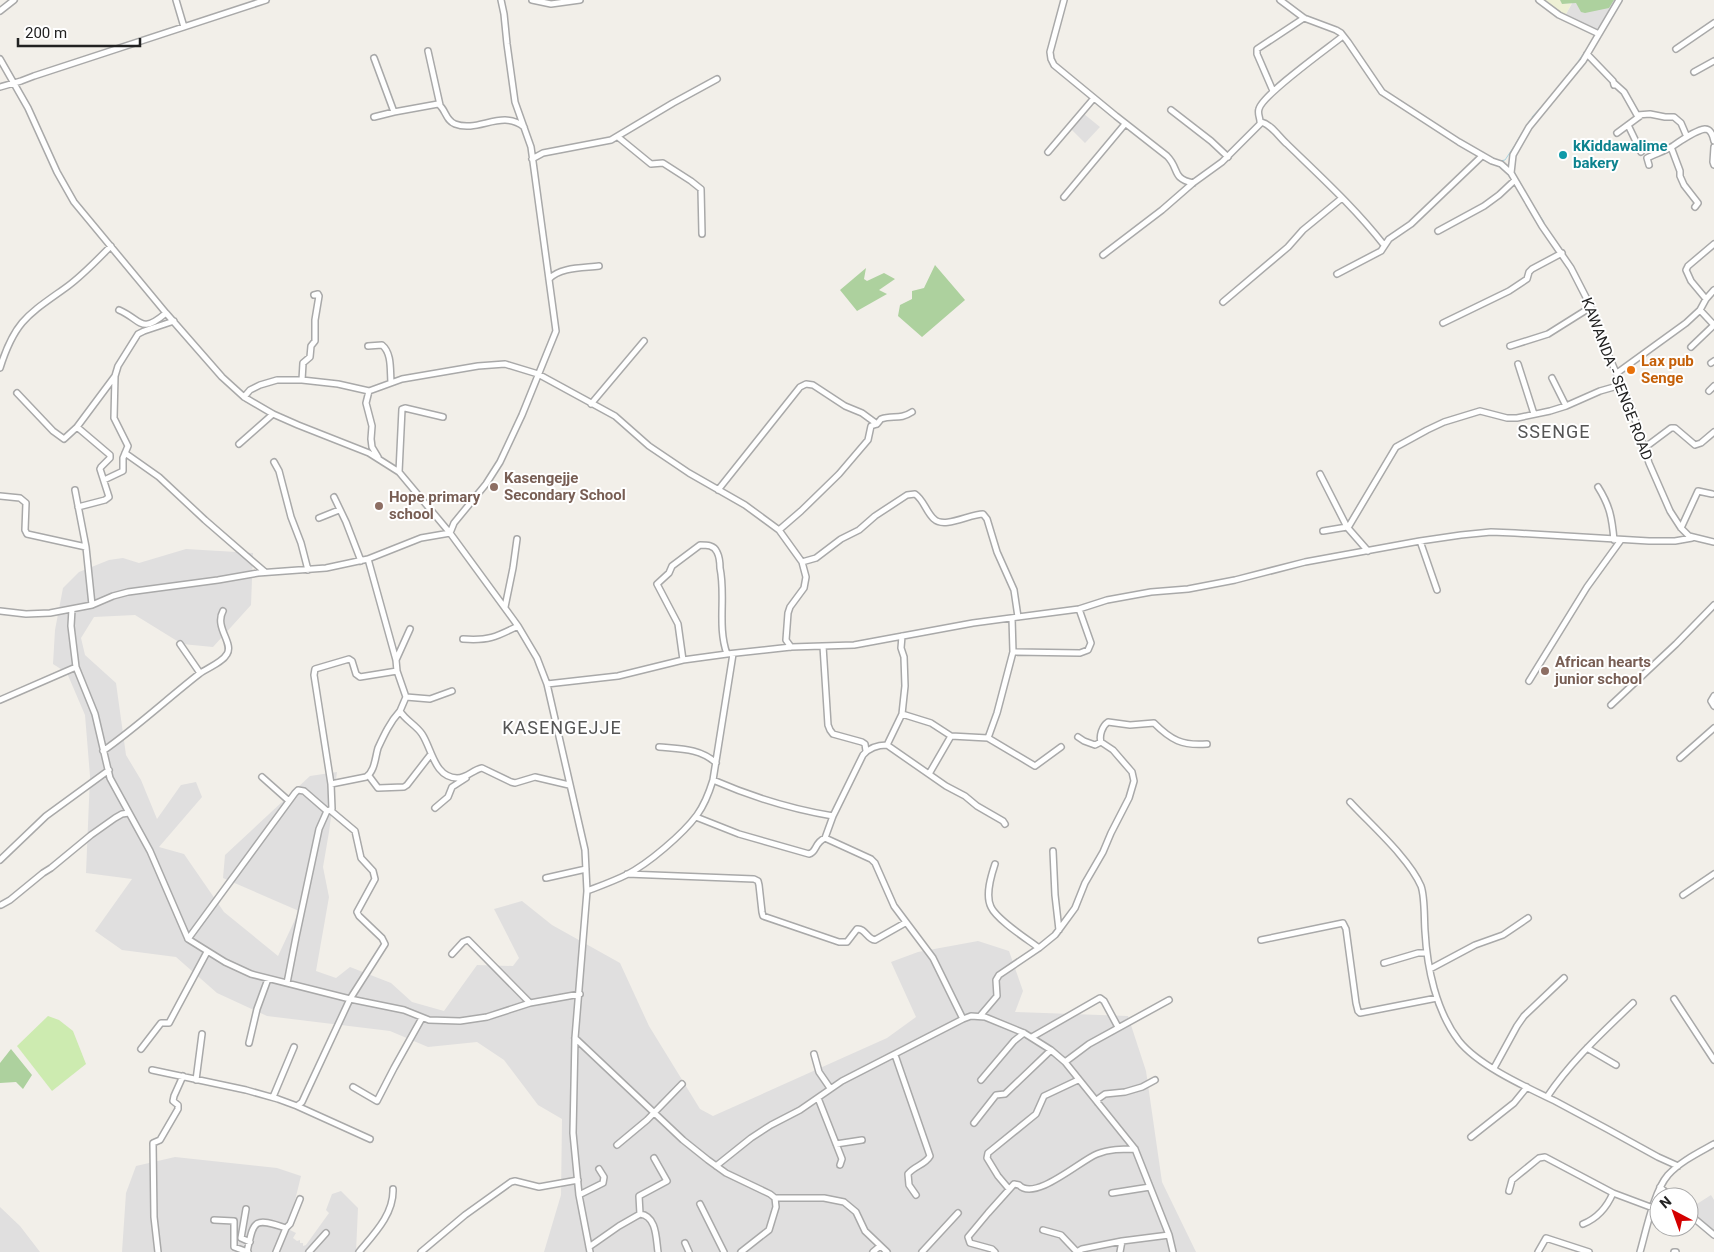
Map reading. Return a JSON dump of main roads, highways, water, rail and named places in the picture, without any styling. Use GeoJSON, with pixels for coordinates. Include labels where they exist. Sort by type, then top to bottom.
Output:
{"type":"FeatureCollection","features":[{"type":"Feature","properties":{"kind":"waterway"},"geometry":{"type":"LineString","coordinates":[[1592,51],[1598,41]]}},
{"type":"Feature","properties":{"kind":"waterway"},"geometry":{"type":"LineString","coordinates":[[1579,60],[1584,53]]}},
{"type":"Feature","properties":{"kind":"waterway"},"geometry":{"type":"LineString","coordinates":[[1558,88],[1566,78]]}},
{"type":"Feature","properties":{"kind":"waterway"},"geometry":{"type":"LineString","coordinates":[[1546,102],[1550,97]]}},
{"type":"Feature","properties":{"kind":"waterway"},"geometry":{"type":"LineString","coordinates":[[1532,117],[1544,104]]}},
{"type":"Feature","properties":{"kind":"waterway"},"geometry":{"type":"LineString","coordinates":[[1516,143],[1530,120]]}},
{"type":"Feature","properties":{"kind":"waterway"},"geometry":{"type":"LineString","coordinates":[[1500,161],[1505,160],[1515,145]]}},
{"type":"Feature","properties":{"kind":"waterway"},"geometry":{"type":"LineString","coordinates":[[1514,170],[1516,177]]}},
{"type":"Feature","properties":{"kind":"waterway"},"geometry":{"type":"LineString","coordinates":[[1505,171],[1512,180]]}},
{"type":"Feature","properties":{"kind":"waterway"},"geometry":{"type":"LineString","coordinates":[[1514,183],[1525,202]]}},
{"type":"Feature","properties":{"kind":"waterway"},"geometry":{"type":"LineString","coordinates":[[1521,184],[1524,191]]}},
{"type":"Feature","properties":{"kind":"waterway"},"geometry":{"type":"LineString","coordinates":[[1531,202],[1544,222]]}},
{"type":"Feature","properties":{"kind":"waterway"},"geometry":{"type":"LineString","coordinates":[[1528,207],[1538,225]]}},
{"type":"Feature","properties":{"kind":"place","name":"kKiddawalime bakery"},"geometry":{"type":"Point","coordinates":[1563,155]}},
{"type":"Feature","properties":{"kind":"place","name":"Lax pub Senge"},"geometry":{"type":"Point","coordinates":[1631,370]}},
{"type":"Feature","properties":{"kind":"place","name":"Kasengejje Secondary School"},"geometry":{"type":"Point","coordinates":[494,487]}},
{"type":"Feature","properties":{"kind":"place","name":"Hope primary school"},"geometry":{"type":"Point","coordinates":[379,506]}},
{"type":"Feature","properties":{"kind":"place","name":"African hearts junior school"},"geometry":{"type":"Point","coordinates":[1545,671]}},
{"type":"Feature","properties":{"kind":"district","name":"SSENGE"},"geometry":{"type":"Point","coordinates":[1554,432]}},
{"type":"Feature","properties":{"kind":"district","name":"KASENGEJJE"},"geometry":{"type":"Point","coordinates":[562,728]}}]}
